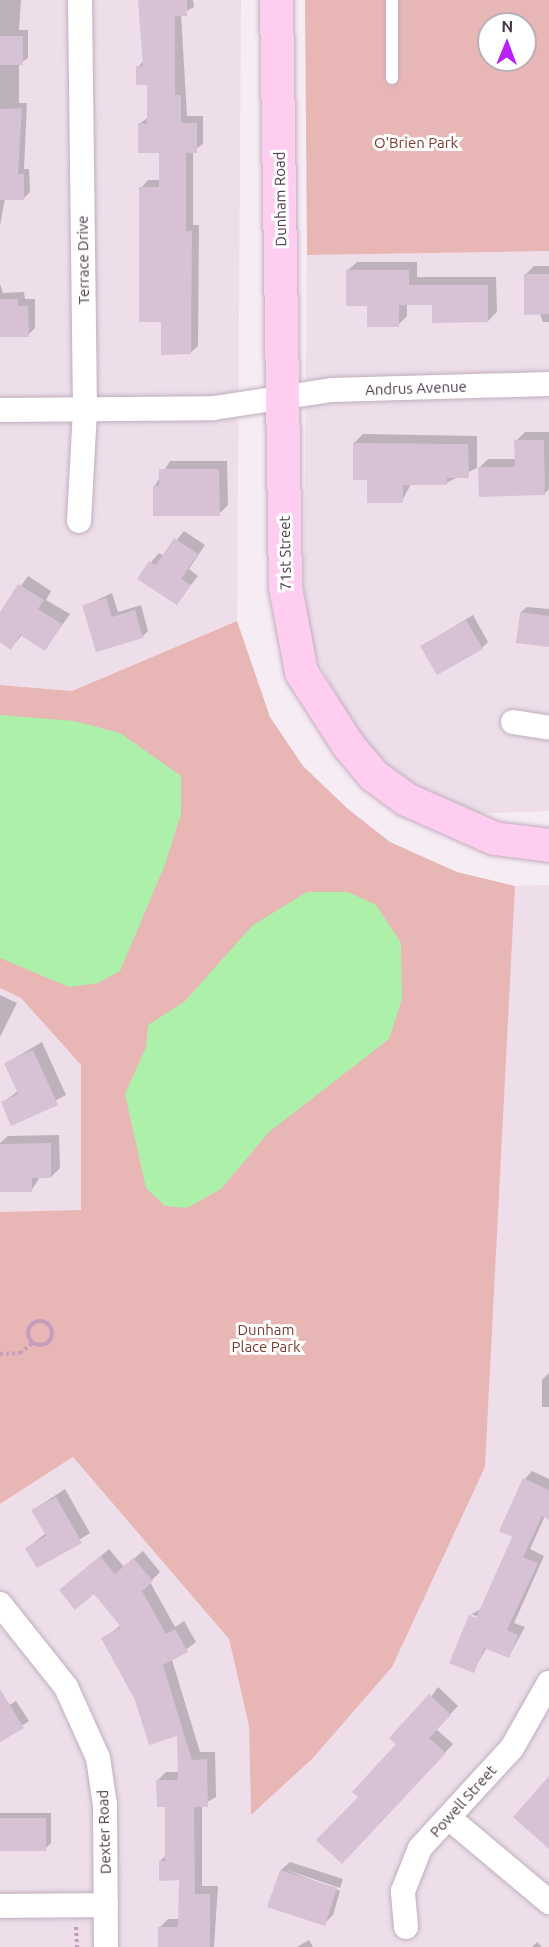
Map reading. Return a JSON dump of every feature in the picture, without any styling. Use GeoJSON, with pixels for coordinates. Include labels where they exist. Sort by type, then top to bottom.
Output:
{"type":"FeatureCollection","features":[{"type":"Feature","properties":{"kind":"street","name":"Terrace Drive"},"geometry":{"type":"LineString","coordinates":[[79,521],[85,410],[80,0]]}},
{"type":"Feature","properties":{"kind":"street","name":"Dunham Road"},"geometry":{"type":"LineString","coordinates":[[276,0],[283,398]]}},
{"type":"Feature","properties":{"kind":"street","name":"Andrus Avenue"},"geometry":{"type":"LineString","coordinates":[[283,398],[332,390],[549,384]]}},
{"type":"Feature","properties":{"kind":"street"},"geometry":{"type":"LineString","coordinates":[[0,411],[214,408],[283,398]]}},
{"type":"Feature","properties":{"kind":"street","name":"71st Street"},"geometry":{"type":"LineString","coordinates":[[283,398],[288,620],[301,672],[318,705],[373,775],[406,799],[494,838],[549,845]]}},
{"type":"Feature","properties":{"kind":"street"},"geometry":{"type":"LineString","coordinates":[[513,722],[549,728]]}},
{"type":"Feature","properties":{"kind":"street","name":"Dexter Road"},"geometry":{"type":"LineString","coordinates":[[0,1604],[66,1687],[89,1732],[105,1805],[106,1947]]}},
{"type":"Feature","properties":{"kind":"street","name":"Powell Street"},"geometry":{"type":"LineString","coordinates":[[406,1927],[406,1873],[420,1848],[512,1748],[549,1683]]}},
{"type":"Feature","properties":{"kind":"street"},"geometry":{"type":"LineString","coordinates":[[449,1818],[549,1902]]}},
{"type":"Feature","properties":{"kind":"street"},"geometry":{"type":"LineString","coordinates":[[0,1906],[106,1905]]}},
{"type":"Feature","properties":{"kind":"lane"},"geometry":{"type":"LineString","coordinates":[[392,0],[392,78]]}},
{"type":"Feature","properties":{"kind":"path"},"geometry":{"type":"LineString","coordinates":[[0,1354],[20,1353],[33,1343],[50,1340],[47,1323],[32,1324],[33,1343]]}},
{"type":"Feature","properties":{"kind":"shaded area"},"geometry":{"type":"Polygon","coordinates":[[[0,0],[241,0],[237,621],[72,691],[0,685],[0,0]]]}},
{"type":"Feature","properties":{"kind":"shaded area"},"geometry":{"type":"Polygon","coordinates":[[[549,251],[549,811],[471,814],[428,794],[384,762],[351,726],[308,639],[304,592],[307,255],[549,251]]]}},
{"type":"Feature","properties":{"kind":"shaded area"},"geometry":{"type":"Polygon","coordinates":[[[0,715],[74,721],[120,733],[181,776],[181,814],[164,867],[120,971],[98,983],[69,987],[0,958],[0,715]]]}},
{"type":"Feature","properties":{"kind":"shaded area"},"geometry":{"type":"Polygon","coordinates":[[[549,885],[549,1947],[0,1947],[0,1504],[73,1457],[229,1639],[249,1726],[251,1815],[313,1758],[392,1666],[485,1467],[515,886],[549,885]]]}},
{"type":"Feature","properties":{"kind":"shaded area"},"geometry":{"type":"Polygon","coordinates":[[[307,892],[348,892],[376,905],[401,943],[402,999],[389,1039],[269,1132],[221,1189],[187,1208],[165,1206],[146,1188],[125,1094],[146,1047],[148,1025],[184,1002],[253,925],[307,892]]]}},
{"type":"Feature","properties":{"kind":"shaded area"},"geometry":{"type":"Polygon","coordinates":[[[0,988],[21,998],[81,1065],[81,1211],[0,1212],[0,988]]]}},
{"type":"Feature","properties":{"kind":"green space","name":"O'Brien Park"},"geometry":{"type":"Polygon","coordinates":[[[305,0],[549,0],[549,251],[307,255],[305,0]]]}},
{"type":"Feature","properties":{"kind":"green space","name":"Dunham Place Park"},"geometry":{"type":"Polygon","coordinates":[[[237,621],[270,717],[303,766],[348,809],[390,842],[457,872],[515,886],[485,1467],[392,1667],[313,1758],[251,1815],[249,1726],[229,1639],[73,1457],[0,1504],[0,1212],[81,1210],[81,1065],[21,998],[0,988],[0,685],[72,691],[237,621]]]}},
{"type":"Feature","properties":{"kind":"building"},"geometry":{"type":"Polygon","coordinates":[[[138,0],[187,0],[187,16],[175,16],[175,95],[181,95],[181,123],[197,123],[197,153],[186,153],[186,231],[192,231],[191,354],[161,355],[161,322],[139,322],[139,187],[159,187],[159,153],[138,153],[138,123],[147,124],[147,85],[136,85],[136,66],[143,66],[138,0]]]}},
{"type":"Feature","properties":{"kind":"building"},"geometry":{"type":"Polygon","coordinates":[[[0,36],[23,36],[23,65],[0,65],[0,36]]]}},
{"type":"Feature","properties":{"kind":"building"},"geometry":{"type":"Polygon","coordinates":[[[22,108],[18,174],[24,174],[24,200],[0,200],[0,109],[22,108]]]}},
{"type":"Feature","properties":{"kind":"building"},"geometry":{"type":"Polygon","coordinates":[[[346,270],[409,270],[409,285],[488,285],[488,322],[432,323],[432,305],[399,305],[399,327],[367,327],[367,306],[346,306],[346,270]]]}},
{"type":"Feature","properties":{"kind":"building"},"geometry":{"type":"Polygon","coordinates":[[[524,274],[549,274],[549,314],[524,315],[524,274]]]}},
{"type":"Feature","properties":{"kind":"building"},"geometry":{"type":"Polygon","coordinates":[[[0,299],[18,299],[18,306],[28,306],[29,337],[0,337],[0,299]]]}},
{"type":"Feature","properties":{"kind":"building"},"geometry":{"type":"Polygon","coordinates":[[[514,440],[544,440],[545,495],[479,497],[478,467],[515,467],[514,440]]]}},
{"type":"Feature","properties":{"kind":"building"},"geometry":{"type":"Polygon","coordinates":[[[353,443],[468,444],[469,478],[447,478],[447,485],[403,485],[403,503],[367,503],[367,480],[353,480],[353,443]]]}},
{"type":"Feature","properties":{"kind":"building"},"geometry":{"type":"Polygon","coordinates":[[[159,469],[219,469],[220,516],[153,516],[153,486],[159,486],[159,469]]]}},
{"type":"Feature","properties":{"kind":"building"},"geometry":{"type":"Polygon","coordinates":[[[174,538],[198,554],[181,579],[191,585],[177,605],[137,579],[149,561],[156,565],[174,538]]]}},
{"type":"Feature","properties":{"kind":"building"},"geometry":{"type":"Polygon","coordinates":[[[18,584],[44,600],[38,609],[62,624],[45,651],[20,635],[11,650],[0,642],[0,612],[18,584]]]}},
{"type":"Feature","properties":{"kind":"building"},"geometry":{"type":"Polygon","coordinates":[[[106,598],[112,617],[135,610],[143,638],[96,652],[82,605],[106,598]]]}},
{"type":"Feature","properties":{"kind":"building"},"geometry":{"type":"Polygon","coordinates":[[[520,612],[549,616],[549,647],[516,643],[520,612]]]}},
{"type":"Feature","properties":{"kind":"building"},"geometry":{"type":"Polygon","coordinates":[[[466,620],[483,649],[437,675],[420,646],[466,620]]]}},
{"type":"Feature","properties":{"kind":"building"},"geometry":{"type":"Polygon","coordinates":[[[33,1050],[58,1105],[11,1126],[1,1102],[18,1094],[4,1063],[33,1050]]]}},
{"type":"Feature","properties":{"kind":"building"},"geometry":{"type":"Polygon","coordinates":[[[51,1143],[51,1178],[32,1178],[32,1192],[0,1192],[0,1144],[51,1143]]]}},
{"type":"Feature","properties":{"kind":"building"},"geometry":{"type":"Polygon","coordinates":[[[523,1478],[549,1490],[549,1520],[542,1516],[523,1557],[538,1563],[507,1630],[518,1635],[509,1658],[484,1648],[474,1673],[449,1663],[469,1615],[476,1618],[512,1537],[499,1531],[523,1478]]]}},
{"type":"Feature","properties":{"kind":"building"},"geometry":{"type":"Polygon","coordinates":[[[56,1497],[82,1543],[37,1568],[25,1548],[46,1536],[31,1510],[56,1497]]]}},
{"type":"Feature","properties":{"kind":"building"},"geometry":{"type":"Polygon","coordinates":[[[100,1556],[115,1574],[133,1558],[153,1581],[142,1591],[166,1634],[175,1629],[188,1652],[163,1665],[192,1760],[207,1759],[208,1807],[194,1807],[195,1894],[210,1894],[210,1947],[158,1947],[158,1927],[178,1927],[179,1880],[159,1881],[159,1861],[165,1861],[165,1807],[157,1807],[156,1780],[178,1780],[177,1736],[149,1745],[135,1700],[101,1638],[121,1627],[94,1594],[75,1610],[59,1590],[100,1556]]]}},
{"type":"Feature","properties":{"kind":"building"},"geometry":{"type":"Polygon","coordinates":[[[0,1689],[24,1728],[0,1742],[0,1689]]]}},
{"type":"Feature","properties":{"kind":"building"},"geometry":{"type":"Polygon","coordinates":[[[429,1694],[451,1715],[429,1738],[446,1753],[342,1864],[316,1840],[358,1797],[352,1792],[396,1744],[389,1738],[429,1694]]]}},
{"type":"Feature","properties":{"kind":"building"},"geometry":{"type":"Polygon","coordinates":[[[549,1776],[549,1849],[513,1817],[549,1776]]]}},
{"type":"Feature","properties":{"kind":"building"},"geometry":{"type":"Polygon","coordinates":[[[0,1818],[46,1818],[46,1851],[0,1851],[0,1818]]]}},
{"type":"Feature","properties":{"kind":"building"},"geometry":{"type":"Polygon","coordinates":[[[280,1870],[337,1888],[325,1926],[267,1907],[280,1870]]]}}]}
